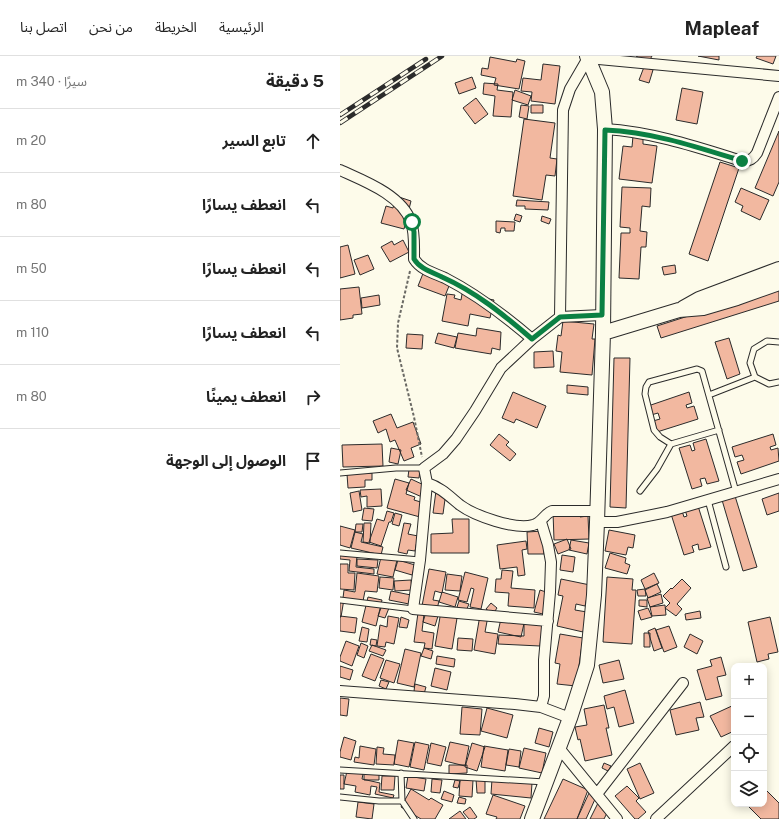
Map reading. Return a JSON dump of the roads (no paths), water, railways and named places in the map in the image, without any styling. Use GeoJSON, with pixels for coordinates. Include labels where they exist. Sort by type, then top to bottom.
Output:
{"type":"FeatureCollection","features":[{"type":"Feature","properties":{"kind":"main road"},"geometry":{"type":"LineString","coordinates":[[532,819],[570,718],[587,665],[593,602],[598,517],[605,130],[602,92],[587,57]]}},
{"type":"Feature","properties":{"kind":"main road"},"geometry":{"type":"LineString","coordinates":[[680,310],[699,298],[779,270]]}},
{"type":"Feature","properties":{"kind":"main road"},"geometry":{"type":"LineString","coordinates":[[602,333],[680,310],[703,308],[737,298],[779,282]]}},
{"type":"Feature","properties":{"kind":"street"},"geometry":{"type":"LineString","coordinates":[[560,317],[563,110],[570,89],[587,57],[779,76]]}},
{"type":"Feature","properties":{"kind":"street"},"geometry":{"type":"LineString","coordinates":[[605,130],[641,133],[668,139],[742,161],[749,161],[753,159],[757,153],[779,97]]}},
{"type":"Feature","properties":{"kind":"street"},"geometry":{"type":"LineString","coordinates":[[340,170],[380,190],[397,201],[406,211],[412,222],[414,232],[414,259],[421,268],[446,278],[484,300],[532,339]]}},
{"type":"Feature","properties":{"kind":"street"},"geometry":{"type":"LineString","coordinates":[[548,621],[413,609],[420,560],[427,483],[424,468],[443,454],[475,411],[501,368],[532,339],[560,317],[602,315]]}},
{"type":"Feature","properties":{"kind":"street"},"geometry":{"type":"LineString","coordinates":[[427,483],[435,485],[461,505],[476,514],[500,523],[523,526],[534,525],[541,522],[546,515],[552,511],[598,517],[616,522],[644,517],[779,479]]}},
{"type":"Feature","properties":{"kind":"street"},"geometry":{"type":"LineString","coordinates":[[541,522],[548,545],[551,562],[548,621],[544,660],[544,696],[541,707]]}},
{"type":"Feature","properties":{"kind":"street"},"geometry":{"type":"LineString","coordinates":[[597,794],[683,684]]}},
{"type":"Feature","properties":{"kind":"street"},"geometry":{"type":"LineString","coordinates":[[340,691],[541,707],[570,718]]}},
{"type":"Feature","properties":{"kind":"street"},"geometry":{"type":"LineString","coordinates":[[559,748],[616,818]]}},
{"type":"Feature","properties":{"kind":"street"},"geometry":{"type":"LineString","coordinates":[[656,819],[731,749]]}},
{"type":"Feature","properties":{"kind":"lane"},"geometry":{"type":"LineString","coordinates":[[779,342],[767,341],[754,349],[750,363],[755,377],[769,384],[779,382]]}},
{"type":"Feature","properties":{"kind":"lane"},"geometry":{"type":"LineString","coordinates":[[671,444],[660,437],[654,430],[645,394],[646,387],[650,382],[697,369],[702,371],[736,492]]}},
{"type":"Feature","properties":{"kind":"lane"},"geometry":{"type":"LineString","coordinates":[[709,395],[755,377]]}},
{"type":"Feature","properties":{"kind":"lane"},"geometry":{"type":"LineString","coordinates":[[640,491],[657,469],[671,444],[719,430]]}},
{"type":"Feature","properties":{"kind":"lane"},"geometry":{"type":"LineString","coordinates":[[340,473],[396,468],[424,468]]}},
{"type":"Feature","properties":{"kind":"lane"},"geometry":{"type":"LineString","coordinates":[[708,500],[726,567]]}},
{"type":"Feature","properties":{"kind":"lane"},"geometry":{"type":"LineString","coordinates":[[340,553],[420,560]]}},
{"type":"Feature","properties":{"kind":"lane"},"geometry":{"type":"LineString","coordinates":[[340,600],[413,609]]}},
{"type":"Feature","properties":{"kind":"lane"},"geometry":{"type":"LineString","coordinates":[[340,770],[546,782]]}},
{"type":"Feature","properties":{"kind":"lane"},"geometry":{"type":"LineString","coordinates":[[401,773],[402,801],[414,819]]}},
{"type":"Feature","properties":{"kind":"lane"},"geometry":{"type":"LineString","coordinates":[[340,797],[380,801],[402,801]]}},
{"type":"Feature","properties":{"kind":"railway"},"geometry":{"type":"LineString","coordinates":[[340,123],[442,56]]}},
{"type":"Feature","properties":{"kind":"railway"},"geometry":{"type":"LineString","coordinates":[[340,115],[426,59]]}}]}
